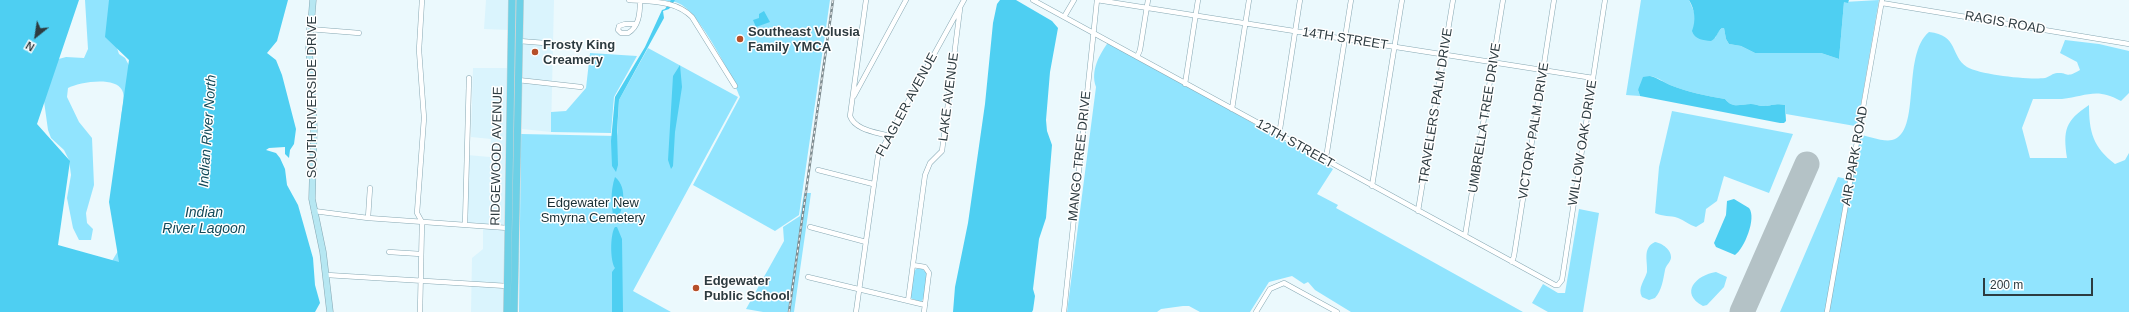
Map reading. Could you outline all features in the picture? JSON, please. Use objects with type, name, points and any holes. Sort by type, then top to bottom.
[{"type":"main road","name":"RIDGEWOOD AVENUE","points":[[506,312],[512,0]]},
{"type":"main road","name":"RIDGEWOOD AVENUE","points":[[514,312],[520,0]]},
{"type":"main road","points":[[511,37],[514,46],[514,74],[518,80]]},
{"type":"main road","points":[[510,83],[514,91],[514,123],[517,130]]},
{"type":"main road","points":[[509,170],[512,177],[512,217],[516,222]]},
{"type":"main road","points":[[508,230],[512,236],[511,273],[515,278]]},
{"type":"street","name":"SOUTH RIVERSIDE DRIVE","points":[[313,0],[309,29],[314,128],[312,179],[314,212],[327,274],[330,312]]},
{"type":"street","points":[[420,312],[422,222],[417,213],[424,118],[419,50],[422,0]]},
{"type":"street","points":[[629,0],[671,3],[681,7],[692,17],[735,86]]},
{"type":"street","points":[[866,0],[850,116],[855,124],[889,136]]},
{"type":"street","points":[[852,99],[906,0]]},
{"type":"street","name":"FLAGLER AVENUE","points":[[856,312],[878,156],[964,0]]},
{"type":"street","name":"12TH STREET","points":[[1033,0],[1551,284],[1558,285]]},
{"type":"street","points":[[1064,17],[1074,0]]},
{"type":"street","name":"14TH STREET","points":[[1097,0],[1593,78]]},
{"type":"street","name":"MANGO TREE DRIVE","points":[[1064,312],[1092,33],[1097,0]]},
{"type":"street","points":[[1137,57],[1148,0]]},
{"type":"street","points":[[1185,84],[1198,0]]},
{"type":"street","points":[[1232,109],[1249,0]]},
{"type":"street","points":[[1278,134],[1300,0]]},
{"type":"street","points":[[1324,160],[1328,152],[1351,0]]},
{"type":"street","points":[[1372,186],[1402,0]]},
{"type":"street","name":"TRAVELERS PALM DRIVE","points":[[1418,211],[1452,0]]},
{"type":"street","name":"UMBRELLA TREE DRIVE","points":[[1465,236],[1503,0]]},
{"type":"street","name":"VICTORY PALM DRIVE","points":[[1512,262],[1554,0]]},
{"type":"street","name":"WILLOW OAK DRIVE","points":[[1558,285],[1562,280],[1605,0]]},
{"type":"street","points":[[636,24],[640,12],[640,1]]},
{"type":"street","name":"RAGIS ROAD","points":[[1882,1],[2129,44]]},
{"type":"street","name":"AIR PARK ROAD","points":[[1827,312],[1882,1]]},
{"type":"street","name":"LAKE AVENUE","points":[[908,301],[925,175],[930,163],[942,151],[961,5]]},
{"type":"street","points":[[309,29],[359,33]]},
{"type":"street","points":[[519,41],[570,45]]},
{"type":"street","points":[[465,226],[469,78]]},
{"type":"street","points":[[518,80],[580,87]]},
{"type":"street","points":[[818,170],[873,184]]},
{"type":"street","points":[[368,218],[370,188]]},
{"type":"street","points":[[314,212],[508,230]]},
{"type":"street","points":[[810,227],[866,242]]},
{"type":"street","points":[[389,252],[421,254]]},
{"type":"street","points":[[913,265],[928,269],[924,312]]},
{"type":"street","points":[[327,274],[421,282],[507,286]]},
{"type":"street","points":[[808,277],[925,305]]},
{"type":"street","points":[[1256,312],[1270,289],[1284,283],[1337,312]]},
{"type":"shaded area","points":[[486,0],[510,0],[509,30],[484,29]]},
{"type":"shaded area","points":[[522,0],[554,0],[551,132],[522,129]]},
{"type":"shaded area","points":[[473,68],[509,68],[505,312],[471,312],[472,258],[483,249],[483,229],[466,227],[467,155],[490,157],[491,139],[471,137]]},
{"type":"green space","points":[[85,0],[120,0],[114,39],[119,54],[125,58],[132,71],[138,274],[112,261],[118,251],[120,136],[123,100],[122,90],[112,83],[105,82],[88,82],[68,88],[67,97],[79,122],[92,138],[94,185],[86,213],[87,223],[93,229],[91,240],[79,240],[73,228],[67,198],[71,175],[69,160],[64,150],[51,138],[48,130],[43,94],[55,60],[66,57],[84,58],[88,49]]},
{"type":"green space","points":[[662,0],[830,0],[799,215],[775,231],[693,185],[740,97],[723,61],[697,20],[680,4]]},
{"type":"green space","points":[[1641,0],[1689,0],[1695,14],[1695,23],[1715,38],[1718,32],[1724,28],[1726,39],[1729,44],[1741,46],[1755,53],[1821,53],[1839,59],[1844,2],[1879,0],[1858,121],[1855,126],[1786,114],[1785,105],[1782,104],[1763,106],[1751,104],[1734,105],[1725,99],[1684,90],[1670,85],[1656,77],[1650,76],[1638,90],[1640,96],[1626,95]]},
{"type":"green space","points":[[1929,32],[1939,34],[1950,41],[1958,57],[1967,67],[1994,75],[2017,78],[2045,78],[2056,73],[2069,75],[2080,70],[2077,62],[2060,53],[2065,40],[2099,44],[2129,51],[2129,93],[2121,101],[2105,94],[2098,93],[2062,99],[2033,99],[2022,128],[2030,158],[2067,158],[2065,140],[2070,121],[2089,105],[2091,131],[2097,145],[2102,151],[2115,164],[2125,160],[2129,153],[2129,312],[1780,312],[1838,177],[1851,180],[1858,134],[1880,140],[1892,140],[1901,134],[1910,109],[1916,58],[1921,43]]},
{"type":"green space","points":[[1109,41],[1333,169],[1317,194],[1338,205],[1336,208],[1523,312],[1351,312],[1315,290],[1308,282],[1304,284],[1292,276],[1269,282],[1250,312],[1200,312],[1189,306],[1183,306],[1161,309],[1157,312],[1067,312],[1096,87],[1094,74],[1099,57]]},
{"type":"green space","name":"Edgewater New Smyrna Cemetery","points":[[648,48],[738,97],[633,291],[671,312],[519,312],[521,134],[617,136],[619,100]]},
{"type":"green space","points":[[590,53],[637,56],[614,97],[611,133],[551,132],[551,112],[566,111],[586,88]]},
{"type":"green space","points":[[1672,111],[1793,134],[1769,193],[1724,176],[1717,201],[1706,209],[1704,222],[1696,227],[1678,218],[1655,213],[1659,167]]},
{"type":"green space","points":[[804,193],[811,193],[794,312],[763,312],[746,309],[784,241],[783,227],[800,216]]},
{"type":"green space","points":[[1579,209],[1599,213],[1583,312],[1548,312],[1532,303],[1543,284],[1558,293],[1565,293]]},
{"type":"green space","points":[[1655,242],[1666,247],[1670,252],[1671,258],[1666,268],[1659,292],[1655,298],[1649,300],[1642,297],[1640,290],[1647,272],[1647,251],[1648,248]]},
{"type":"green space","points":[[921,268],[927,273],[925,296],[921,302],[910,298],[914,271]]},
{"type":"green space","points":[[1716,272],[1727,277],[1724,287],[1707,305],[1703,306],[1692,296],[1691,290],[1693,285],[1702,277]]},
{"type":"water","name":"Indian River Lagoon","points":[[0,0],[79,0],[37,124],[70,161],[58,245],[119,262],[109,202],[129,60],[105,37],[109,0],[288,0],[277,41],[267,53],[276,60],[282,75],[296,129],[294,144],[290,150],[289,158],[285,154],[285,147],[269,148],[266,150],[276,153],[280,158],[285,169],[287,185],[298,205],[313,258],[315,285],[320,303],[315,312],[0,312]]},
{"type":"water","points":[[671,0],[675,0],[669,9],[663,11],[664,18],[619,100],[617,132],[618,165],[616,172],[612,166],[611,141],[615,97],[645,47],[662,10],[665,9]]},
{"type":"water","points":[[1000,0],[1016,0],[1052,21],[1058,28],[1050,72],[1046,120],[1047,131],[1052,145],[1046,218],[1039,239],[1033,289],[1035,296],[1033,310],[1032,312],[953,312],[955,287],[968,223],[985,104],[993,23],[997,4]]},
{"type":"water","points":[[1689,0],[1849,0],[1848,3],[1844,2],[1839,59],[1821,53],[1755,53],[1741,46],[1729,44],[1726,39],[1724,28],[1720,30],[1711,41],[1700,39],[1693,34],[1692,31],[1694,15],[1693,8]]},
{"type":"water","points":[[764,11],[770,22],[756,27],[753,20],[759,18],[759,14]]},
{"type":"water","points":[[680,65],[682,87],[675,132],[673,166],[671,169],[668,160],[673,76]]},
{"type":"water","points":[[1650,76],[1684,90],[1725,99],[1734,105],[1785,105],[1786,121],[1784,123],[1780,123],[1640,96],[1638,90],[1643,77]]},
{"type":"water","points":[[615,177],[622,187],[623,199],[619,217],[617,223],[615,224],[612,188]]},
{"type":"water","points":[[1734,199],[1749,208],[1751,213],[1748,233],[1742,247],[1735,255],[1716,247],[1714,243],[1726,215],[1727,201]]},
{"type":"water","points":[[615,227],[617,227],[622,239],[623,312],[612,312],[612,272],[615,268],[612,260],[611,248],[612,235]]},
{"type":"runway","points":[[1742,312],[1807,164]]},
{"type":"railway","points":[[789,312],[833,0]]},
{"type":"place","name":"Southeast Volusia Family YMCA","points":[[740,39]]},
{"type":"place","name":"Frosty King Creamery","points":[[535,52]]},
{"type":"place","name":"Edgewater Public School","points":[[696,288]]},
{"type":"water label","name":"Indian River North","points":[[208,131]]}]
